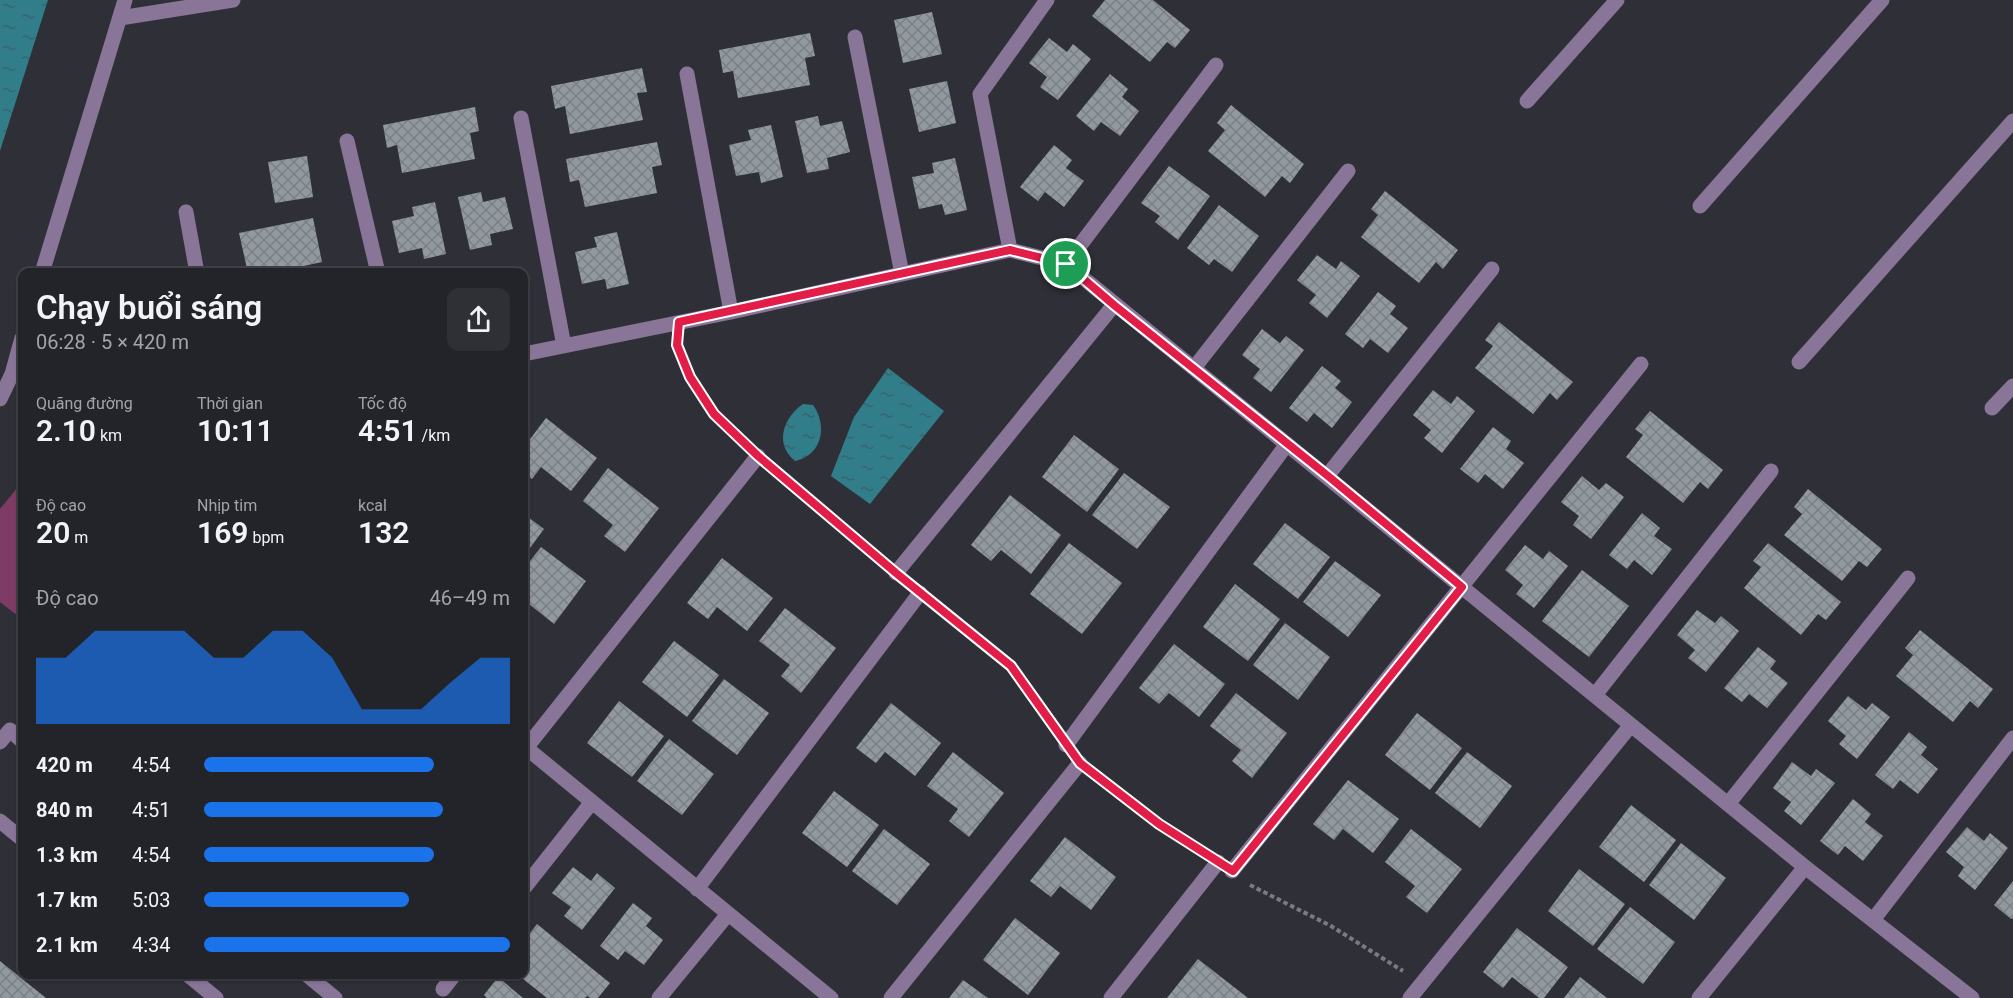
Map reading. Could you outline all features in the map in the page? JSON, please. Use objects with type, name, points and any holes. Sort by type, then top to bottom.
[{"type":"street","points":[[44,268],[124,0]]},
{"type":"street","points":[[120,18],[233,0]]},
{"type":"street","points":[[1010,250],[980,94],[1047,0]]},
{"type":"street","points":[[1527,101],[1617,0]]},
{"type":"street","points":[[1700,206],[1882,0]]},
{"type":"street","points":[[855,37],[902,274]]},
{"type":"street","points":[[1066,264],[1216,65]]},
{"type":"street","points":[[687,74],[731,312]]},
{"type":"street","points":[[521,118],[564,346]]},
{"type":"street","points":[[1799,362],[2013,120]]},
{"type":"street","points":[[346,141],[377,268]]},
{"type":"street","points":[[1194,368],[1348,171]]},
{"type":"street","points":[[186,212],[196,268]]},
{"type":"street","points":[[528,353],[731,312],[1010,250],[1066,264],[1805,867],[1972,998]]},
{"type":"street","points":[[1328,476],[1492,269]]},
{"type":"street","points":[[896,573],[1114,305]]},
{"type":"street","points":[[0,399],[12,374],[18,352]]},
{"type":"street","points":[[1233,871],[1641,364]]},
{"type":"street","points":[[1992,408],[2013,386]]},
{"type":"street","points":[[1066,745],[1287,444]]},
{"type":"street","points":[[528,743],[758,456]]},
{"type":"street","points":[[1595,695],[1771,471]]},
{"type":"street","points":[[1728,804],[1908,578]]},
{"type":"street","points":[[697,889],[920,593]]},
{"type":"street","points":[[1410,998],[1631,725]]},
{"type":"street","points":[[0,742],[10,730],[18,737]]},
{"type":"street","points":[[1873,920],[2013,738]]},
{"type":"street","points":[[528,749],[831,998]]},
{"type":"street","points":[[891,998],[1080,763]]},
{"type":"street","points":[[528,883],[592,801]]},
{"type":"street","points":[[0,821],[18,836]]},
{"type":"street","points":[[1111,998],[1218,862]]},
{"type":"street","points":[[1699,998],[1805,867]]},
{"type":"street","points":[[659,998],[728,914]]},
{"type":"street","points":[[193,979],[216,998]]},
{"type":"street","points":[[312,979],[335,998]]},
{"type":"street","points":[[443,989],[451,979]]},
{"type":"path","points":[[679,322],[677,345],[690,377],[714,414],[758,456],[896,573]]},
{"type":"path","points":[[920,593],[1011,666],[1066,745]]},
{"type":"path","points":[[1080,763],[1159,824],[1218,862]]},
{"type":"path","points":[[1233,871],[1246,883],[1331,926],[1422,983]]},
{"type":"shaded area","points":[[18,487],[18,616],[0,602],[0,509]]},
{"type":"water","points":[[0,0],[48,0],[0,151]]},
{"type":"water","points":[[888,368],[944,411],[870,504],[831,476],[854,417]]},
{"type":"water","points":[[803,404],[813,405],[818,413],[820,439],[811,453],[795,461],[785,447],[784,431],[790,416]]},
{"type":"building","points":[[1105,0],[1153,0],[1190,30],[1175,48],[1167,42],[1150,62],[1092,16]]},
{"type":"building","points":[[932,12],[942,54],[903,63],[894,20]]},
{"type":"building","points":[[810,33],[815,56],[805,58],[810,85],[738,98],[733,71],[723,73],[719,50]]},
{"type":"building","points":[[1049,38],[1067,52],[1073,44],[1091,59],[1058,100],[1040,87],[1047,77],[1029,63]]},
{"type":"building","points":[[642,68],[647,92],[637,93],[643,120],[570,134],[565,106],[555,109],[551,86]]},
{"type":"building","points":[[1110,74],[1128,89],[1122,97],[1139,111],[1120,136],[1101,122],[1094,131],[1076,116]]},
{"type":"building","points":[[947,81],[956,123],[919,132],[909,89]]},
{"type":"building","points":[[1231,105],[1304,164],[1290,183],[1282,176],[1265,197],[1208,151],[1225,130],[1217,123]]},
{"type":"building","points":[[475,107],[479,131],[470,133],[475,159],[402,173],[397,145],[387,148],[383,125]]},
{"type":"building","points":[[818,116],[820,126],[842,121],[850,152],[827,158],[829,169],[807,173],[795,121]]},
{"type":"building","points":[[771,125],[783,177],[761,183],[759,172],[736,176],[729,145],[751,140],[748,130]]},
{"type":"building","points":[[657,142],[662,165],[652,167],[657,193],[585,207],[579,180],[570,182],[566,159]]},
{"type":"building","points":[[1054,145],[1072,160],[1066,168],[1084,181],[1064,207],[1045,192],[1038,201],[1020,187]]},
{"type":"building","points":[[307,156],[313,197],[275,203],[268,162]]},
{"type":"building","points":[[955,158],[967,210],[945,215],[942,204],[919,209],[912,177],[934,173],[932,163]]},
{"type":"building","points":[[1169,166],[1210,196],[1178,240],[1155,222],[1160,216],[1141,203]]},
{"type":"building","points":[[1385,191],[1458,250],[1443,269],[1436,262],[1419,283],[1361,237],[1378,215],[1371,209]]},
{"type":"building","points":[[481,192],[483,202],[505,197],[513,229],[490,234],[492,245],[470,250],[458,197]]},
{"type":"building","points":[[435,202],[446,254],[424,259],[422,248],[399,253],[392,221],[414,216],[412,207]]},
{"type":"building","points":[[1219,205],[1259,236],[1232,272],[1214,259],[1209,265],[1187,248]]},
{"type":"building","points":[[313,218],[322,262],[295,268],[247,268],[239,233]]},
{"type":"building","points":[[617,232],[629,284],[607,289],[605,279],[582,284],[575,252],[597,247],[594,237]]},
{"type":"building","points":[[1317,255],[1336,269],[1341,261],[1360,276],[1327,318],[1309,303],[1316,295],[1297,280]]},
{"type":"building","points":[[1378,292],[1396,306],[1390,314],[1408,328],[1388,353],[1370,339],[1363,348],[1345,334]]},
{"type":"building","points":[[1499,322],[1573,382],[1557,400],[1550,393],[1533,414],[1475,368],[1493,346],[1485,340]]},
{"type":"building","points":[[1262,329],[1280,343],[1286,336],[1304,350],[1271,392],[1253,378],[1260,369],[1242,355]]},
{"type":"building","points":[[1322,366],[1341,381],[1335,388],[1352,402],[1332,428],[1314,413],[1307,422],[1289,408]]},
{"type":"building","points":[[1433,390],[1451,404],[1457,396],[1475,411],[1442,453],[1424,438],[1431,430],[1413,415]]},
{"type":"building","points":[[1650,411],[1723,470],[1708,489],[1700,482],[1683,503],[1626,457],[1643,435],[1635,429]]},
{"type":"building","points":[[546,418],[597,458],[571,491],[541,467],[532,479],[528,476],[528,442]]},
{"type":"building","points":[[1493,427],[1511,441],[1506,449],[1524,463],[1503,489],[1485,474],[1478,483],[1460,469]]},
{"type":"building","points":[[1074,435],[1119,469],[1087,512],[1042,477]]},
{"type":"building","points":[[608,468],[659,508],[625,552],[604,536],[613,525],[583,501]]},
{"type":"building","points":[[1124,473],[1170,507],[1137,549],[1092,515]]},
{"type":"building","points":[[1582,476],[1599,490],[1606,483],[1624,497],[1591,539],[1573,525],[1579,516],[1561,502]]},
{"type":"building","points":[[1808,489],[1882,549],[1867,567],[1859,561],[1842,581],[1784,535],[1802,514],[1794,507]]},
{"type":"building","points":[[1010,495],[1061,535],[1031,574],[1001,550],[991,561],[971,545]]},
{"type":"building","points":[[1642,513],[1660,528],[1654,536],[1672,549],[1652,575],[1634,560],[1627,569],[1609,555]]},
{"type":"building","points":[[528,517],[544,529],[528,551]]},
{"type":"building","points":[[1285,523],[1330,557],[1298,599],[1253,564]]},
{"type":"building","points":[[1069,543],[1122,583],[1082,634],[1030,594]]},
{"type":"building","points":[[1768,543],[1841,602],[1826,620],[1818,614],[1801,635],[1744,588],[1761,567],[1753,561]]},
{"type":"building","points":[[1525,545],[1543,559],[1549,551],[1568,566],[1534,608],[1516,594],[1523,585],[1505,570]]},
{"type":"building","points":[[541,547],[586,581],[554,624],[528,603],[528,564]]},
{"type":"building","points":[[722,558],[773,598],[747,631],[717,607],[708,619],[687,603]]},
{"type":"building","points":[[1335,561],[1381,595],[1348,637],[1303,602]]},
{"type":"building","points":[[1582,570],[1629,606],[1589,657],[1542,621]]},
{"type":"building","points":[[1235,584],[1280,619],[1248,661],[1203,627]]},
{"type":"building","points":[[785,608],[836,648],[801,693],[781,676],[790,665],[759,641]]},
{"type":"building","points":[[1697,610],[1715,623],[1721,616],[1739,631],[1706,672],[1688,658],[1695,650],[1677,635]]},
{"type":"building","points":[[1285,623],[1330,657],[1298,700],[1253,665]]},
{"type":"building","points":[[1920,630],[1993,689],[1978,708],[1970,701],[1953,722],[1896,676],[1913,655],[1905,648]]},
{"type":"building","points":[[674,641],[719,675],[687,717],[642,682]]},
{"type":"building","points":[[1174,644],[1225,684],[1199,717],[1169,693],[1159,704],[1139,688]]},
{"type":"building","points":[[1758,647],[1776,661],[1770,669],[1788,683],[1767,708],[1749,694],[1742,702],[1724,688]]},
{"type":"building","points":[[724,679],[769,713],[737,755],[692,721]]},
{"type":"building","points":[[1236,693],[1287,733],[1252,778],[1232,761],[1241,750],[1210,726]]},
{"type":"building","points":[[1848,696],[1866,710],[1872,703],[1890,717],[1857,759],[1839,744],[1846,736],[1828,721]]},
{"type":"building","points":[[619,701],[664,736],[632,777],[587,743]]},
{"type":"building","points":[[891,703],[941,743],[915,776],[885,752],[876,763],[856,748]]},
{"type":"building","points":[[1417,713],[1462,748],[1430,790],[1385,755]]},
{"type":"building","points":[[1909,732],[1927,747],[1921,755],[1938,769],[1918,794],[1900,780],[1893,789],[1875,775]]},
{"type":"building","points":[[669,739],[714,774],[682,815],[637,781]]},
{"type":"building","points":[[953,752],[1004,793],[969,837],[949,821],[958,809],[927,786]]},
{"type":"building","points":[[1467,752],[1512,786],[1480,828],[1435,793]]},
{"type":"building","points":[[1792,762],[1811,776],[1816,769],[1835,783],[1801,825],[1784,811],[1791,802],[1773,788]]},
{"type":"building","points":[[1348,780],[1399,819],[1373,853],[1343,829],[1334,840],[1313,824]]},
{"type":"building","points":[[834,791],[879,825],[847,867],[802,833]]},
{"type":"building","points":[[1853,799],[1871,814],[1865,822],[1883,836],[1863,861],[1845,846],[1838,855],[1820,841]]},
{"type":"building","points":[[1631,805],[1676,840],[1644,882],[1599,847]]},
{"type":"building","points":[[1967,827],[1984,841],[1990,833],[2008,848],[1975,890],[1958,876],[1964,867],[1946,852]]},
{"type":"building","points":[[884,829],[930,864],[897,905],[852,871]]},
{"type":"building","points":[[1411,829],[1462,869],[1427,913],[1406,897],[1415,886],[1385,862]]},
{"type":"building","points":[[1065,837],[1116,877],[1091,910],[1060,886],[1051,897],[1030,881]]},
{"type":"building","points":[[1681,843],[1726,878],[1694,920],[1649,885]]},
{"type":"building","points":[[573,867],[591,881],[597,873],[615,888],[582,930],[564,916],[571,907],[552,893]]},
{"type":"building","points":[[1579,869],[1625,904],[1593,946],[1548,911]]},
{"type":"building","points":[[2013,881],[2013,918],[2011,919],[1994,905]]},
{"type":"building","points":[[633,903],[652,918],[646,926],[663,940],[644,965],[625,951],[618,960],[600,946]]},
{"type":"building","points":[[1630,907],[1675,942],[1643,984],[1597,949]]},
{"type":"building","points":[[1015,918],[1060,953],[1028,995],[983,960]]},
{"type":"building","points":[[537,924],[610,983],[598,998],[587,996],[585,998],[547,998],[523,979],[528,979],[528,952],[530,949],[528,936]]},
{"type":"building","points":[[1517,928],[1568,967],[1544,998],[1539,998],[1512,977],[1503,988],[1483,972]]},
{"type":"building","points":[[1198,959],[1248,998],[1167,998]]},
{"type":"building","points":[[0,961],[18,975],[18,979],[22,979],[46,998],[0,998]]},
{"type":"building","points":[[1580,977],[1607,998],[1564,998]]},
{"type":"building","points":[[496,979],[500,979],[523,998],[487,998],[484,995]]},
{"type":"building","points":[[963,980],[988,998],[949,998]]},
{"type":"route","points":[[1010,250],[1066,264],[1462,587],[1233,871],[1159,824],[1080,763],[1011,666],[896,573],[758,456],[714,414],[690,377],[677,345],[679,322],[1010,250]]}]
